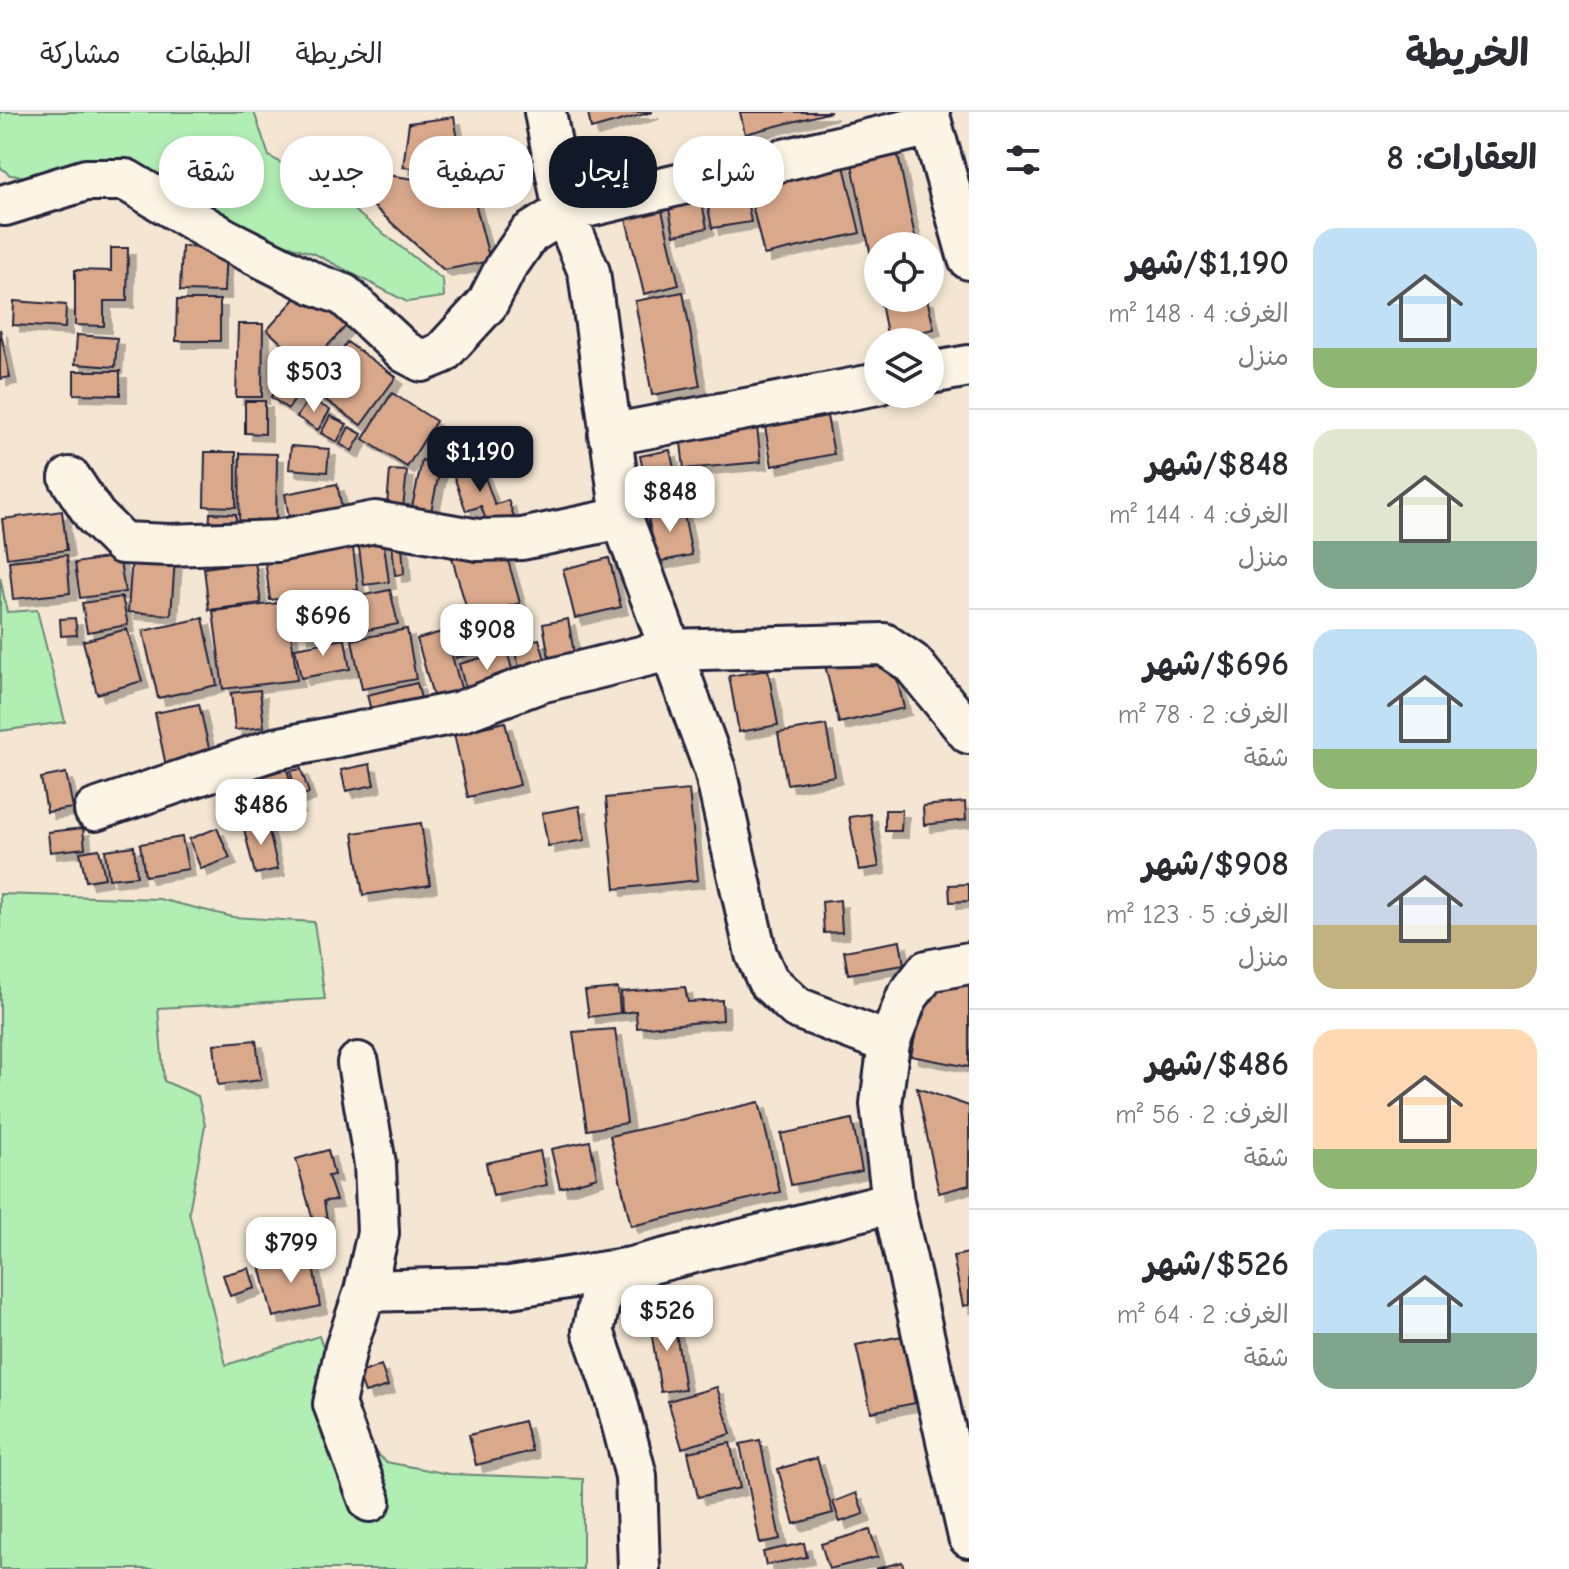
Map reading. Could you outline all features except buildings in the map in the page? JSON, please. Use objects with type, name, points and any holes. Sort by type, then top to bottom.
[{"type":"street","points":[[545,112],[564,212],[589,272],[622,518],[715,770],[756,954],[768,981],[797,1008],[889,1043]]},
{"type":"street","points":[[5,205],[86,180],[126,180],[225,239],[344,295],[405,352],[422,361],[442,353],[487,304],[506,267],[529,234],[564,212],[930,118],[969,259]]},
{"type":"street","points":[[944,370],[969,366]]},
{"type":"street","points":[[609,435],[864,387]]},
{"type":"street","points":[[70,478],[95,516],[122,543],[170,545],[277,541],[375,522],[478,540],[522,539],[622,518]]},
{"type":"street","points":[[95,810],[275,749],[460,712],[540,682],[669,650],[884,644],[912,663],[969,733]]},
{"type":"street","points":[[969,963],[927,971],[907,997],[889,1043],[881,1104],[893,1202],[969,1537]]},
{"type":"street","points":[[358,1063],[375,1164],[378,1233],[334,1404],[370,1501]]},
{"type":"street","points":[[365,1291],[510,1287],[631,1268],[893,1202]]},
{"type":"street","points":[[631,1268],[601,1294],[593,1331],[615,1395],[636,1476],[639,1569]]},
{"type":"green space","points":[[0,112],[254,112],[262,136],[159,136],[159,189],[133,171],[94,158],[38,178],[10,175],[0,167]]},
{"type":"green space","points":[[264,141],[269,156],[280,162],[280,208],[351,208],[443,280],[444,297],[407,302],[315,254],[202,218],[187,208],[264,208]]},
{"type":"green space","points":[[0,577],[7,612],[37,610],[65,722],[0,731]]},
{"type":"green space","points":[[0,894],[159,899],[233,917],[314,922],[325,999],[158,1008],[164,1081],[198,1096],[205,1125],[189,1212],[226,1365],[319,1336],[347,1414],[363,1441],[386,1462],[449,1474],[583,1479],[583,1569],[0,1569]]}]
